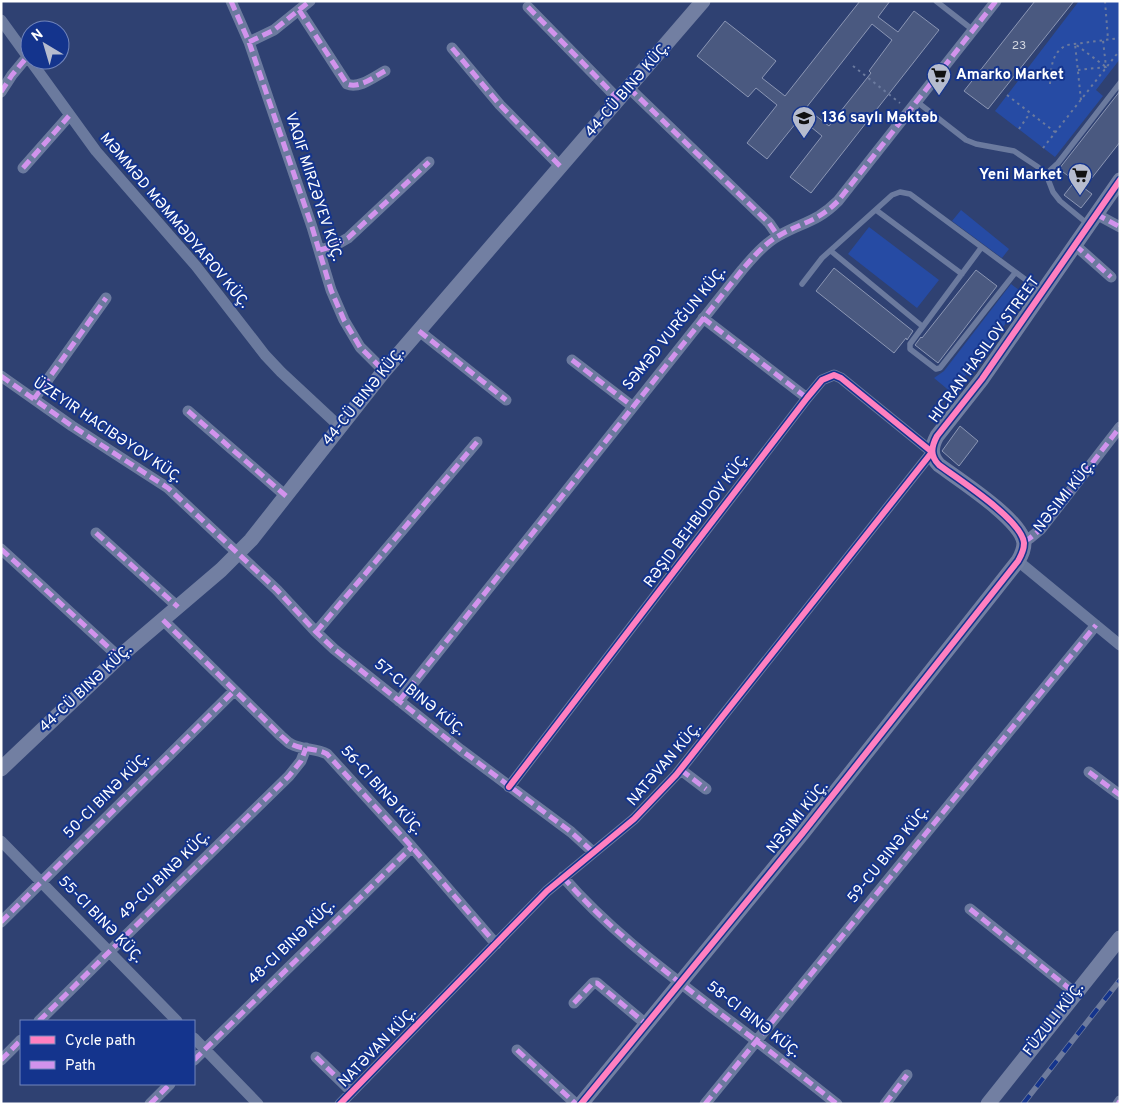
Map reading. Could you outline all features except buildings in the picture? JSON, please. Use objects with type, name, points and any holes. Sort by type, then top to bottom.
[{"type":"street","name":"VAQIF MIRZƏYEV KÜÇ.","points":[[231,1],[249,42],[320,250],[331,290],[344,320],[360,347],[384,371]]},
{"type":"street","points":[[249,42],[274,30],[310,1]]},
{"type":"street","name":"44-CÜ BINƏ KÜÇ.","points":[[1,769],[119,657],[238,554],[264,525],[384,371],[703,1]]},
{"type":"street","name":"SƏMƏD VURĞUN KÜÇ.","points":[[399,700],[742,270],[778,236],[817,219],[838,201],[996,1]]},
{"type":"street","points":[[528,7],[619,100]]},
{"type":"street","points":[[299,10],[347,84],[353,86],[360,84],[385,71]]},
{"type":"street","name":"MƏMMƏD MƏMMƏDYAROV KÜÇ.","points":[[1,20],[20,48]]},
{"type":"street","points":[[452,48],[500,106],[561,167]]},
{"type":"street","points":[[1,92],[20,66]]},
{"type":"street","name":"MƏMMƏD MƏMMƏDYAROV KÜÇ.","points":[[36,70],[109,168],[196,266],[268,359],[340,426]]},
{"type":"street","points":[[629,88],[769,223],[778,236]]},
{"type":"street","points":[[23,168],[69,116]]},
{"type":"street","points":[[320,250],[334,246],[348,238],[429,162]]},
{"type":"street","name":"HICRAN HASILOV STREET","points":[[932,452],[934,441],[982,380],[1120,180]]},
{"type":"street","points":[[1092,220],[1120,227]]},
{"type":"street","points":[[1075,244],[1110,277]]},
{"type":"street","points":[[34,399],[106,298]]},
{"type":"street","points":[[703,318],[807,398]]},
{"type":"street","points":[[420,330],[506,400]]},
{"type":"street","points":[[572,360],[632,406]]},
{"type":"street","name":"RƏŞID BEHBUDOV KÜÇ.","points":[[509,787],[822,380],[834,375],[842,378],[932,452]]},
{"type":"street","name":"57-CI BINƏ KÜÇ.","points":[[1,376],[168,488],[277,590],[334,649],[509,787],[570,832],[593,852]]},
{"type":"street","points":[[188,411],[286,496]]},
{"type":"street","name":"NƏSIMI KÜÇ.","points":[[581,1104],[802,834],[1018,561],[1022,554],[1024,542],[1041,529],[1120,427]]},
{"type":"street","points":[[316,632],[477,442]]},
{"type":"street","points":[[932,452],[933,458],[939,465],[1008,518],[1016,527],[1024,542]]},
{"type":"street","name":"NATƏVAN KÜÇ.","points":[[340,1104],[563,877],[634,819],[680,770],[932,452]]},
{"type":"street","points":[[96,533],[178,607]]},
{"type":"street","points":[[1,549],[119,657]]},
{"type":"street","points":[[1018,561],[1120,645]]},
{"type":"street","points":[[163,620],[281,736],[291,744],[320,750],[327,754],[496,944]]},
{"type":"street","name":"59-CU BINƏ KÜÇ.","points":[[705,1104],[1096,625]]},
{"type":"street","name":"50-CI BINƏ KÜÇ.","points":[[1,922],[234,691]]},
{"type":"street","name":"49-CU BINƏ KÜÇ.","points":[[41,1020],[290,776],[301,761],[306,748]]},
{"type":"street","points":[[680,770],[706,789]]},
{"type":"street","points":[[1089,772],[1120,795]]},
{"type":"street","name":"55-CI BINƏ KÜÇ.","points":[[1,842],[176,1020]]},
{"type":"street","name":"48-CI BINƏ KÜÇ.","points":[[195,1059],[412,848]]},
{"type":"street","name":"58-CI BINƏ KÜÇ.","points":[[563,877],[604,920],[680,983],[837,1104]]},
{"type":"street","points":[[970,909],[1075,993]]},
{"type":"street","name":"FÜZULI KÜÇ.","points":[[988,1104],[1120,938]]},
{"type":"street","points":[[574,1003],[593,983],[597,983],[646,1024]]},
{"type":"street","points":[[195,1039],[258,1104]]},
{"type":"street","points":[[1,1060],[20,1041]]},
{"type":"street","points":[[517,1050],[576,1104]]},
{"type":"street","points":[[316,1057],[352,1092]]},
{"type":"street","points":[[885,1104],[907,1075]]},
{"type":"street","points":[[150,1104],[169,1085]]},
{"type":"lane","points":[[936,1],[973,30]]},
{"type":"lane","points":[[1046,174],[1058,162],[1120,83]]},
{"type":"lane","points":[[913,106],[966,140],[976,144],[1014,151],[1046,174],[1053,192],[1060,201],[1092,220]]},
{"type":"lane","points":[[802,284],[822,258],[892,195],[900,192],[910,194],[1043,292]]},
{"type":"lane","points":[[876,210],[962,274]]},
{"type":"lane","points":[[981,248],[922,326],[910,344],[910,349],[936,368],[940,368],[1015,273]]},
{"type":"lane","points":[[831,251],[922,326]]},
{"type":"path","points":[[1105,1],[1108,39]]},
{"type":"path","points":[[1050,84],[1052,63],[1057,52],[1062,47],[1120,38]]},
{"type":"path","points":[[1103,40],[1106,68]]},
{"type":"path","points":[[1075,44],[1106,68]]},
{"type":"path","points":[[1075,44],[1081,100]]},
{"type":"path","points":[[1043,148],[1120,50]]},
{"type":"path","points":[[852,66],[913,106]]},
{"type":"path","points":[[1078,70],[1106,68]]},
{"type":"path","points":[[1007,95],[1055,132]]},
{"type":"path","points":[[1019,129],[1030,113]]},
{"type":"shaded area","points":[[1079,1],[1120,1],[1120,59],[1096,90],[1103,96],[1055,157],[995,111]]},
{"type":"shaded area","points":[[961,210],[1009,249],[1002,258],[952,221]]},
{"type":"shaded area","points":[[869,227],[939,280],[917,308],[848,254]]},
{"type":"shaded area","points":[[1011,284],[1027,296],[952,393],[934,378],[944,371]]},
{"type":"railway","points":[[1023,1104],[1120,980]]},
{"type":"marked path","points":[[231,1],[249,42],[312,227],[331,290],[344,320],[360,347],[384,371]]},
{"type":"marked path","points":[[249,42],[274,30],[310,1]]},
{"type":"marked path","points":[[399,701],[746,265],[769,242],[816,218],[838,201],[996,1]]},
{"type":"marked path","points":[[528,7],[619,100]]},
{"type":"marked path","points":[[299,10],[347,84],[361,84],[385,71]]},
{"type":"marked path","points":[[452,48],[500,105],[561,167]]},
{"type":"marked path","points":[[1,92],[20,65]]},
{"type":"marked path","points":[[629,88],[769,223],[778,236]]},
{"type":"marked path","points":[[23,168],[69,116]]},
{"type":"marked path","points":[[320,250],[334,246],[348,238],[429,162]]},
{"type":"marked path","points":[[1096,214],[1120,227]]},
{"type":"marked path","points":[[1075,245],[1111,277]]},
{"type":"marked path","points":[[34,399],[106,298]]},
{"type":"marked path","points":[[703,318],[807,398]]},
{"type":"marked path","points":[[419,331],[506,400]]},
{"type":"marked path","points":[[572,360],[632,406]]},
{"type":"marked path","points":[[1,376],[72,426],[168,488],[277,590],[334,649],[461,750],[571,832],[593,852]]},
{"type":"marked path","points":[[188,411],[286,496]]},
{"type":"marked path","points":[[1024,542],[1041,529],[1120,427]]},
{"type":"marked path","points":[[316,632],[477,442]]},
{"type":"marked path","points":[[96,533],[178,607]]},
{"type":"marked path","points":[[1,549],[119,657]]},
{"type":"marked path","points":[[163,620],[288,742],[295,746],[327,754],[412,847],[496,944]]},
{"type":"marked path","points":[[705,1104],[1096,625]]},
{"type":"marked path","points":[[1,922],[234,691]]},
{"type":"marked path","points":[[40,1020],[289,776],[301,761],[306,748]]},
{"type":"marked path","points":[[681,770],[706,789]]},
{"type":"marked path","points":[[1089,772],[1120,795]]},
{"type":"marked path","points":[[195,1059],[412,847]]},
{"type":"marked path","points":[[563,877],[599,915],[639,950],[837,1104]]},
{"type":"marked path","points":[[970,909],[1075,993]]},
{"type":"marked path","points":[[574,1003],[593,983],[597,983],[646,1024]]},
{"type":"marked path","points":[[1,1060],[20,1041]]},
{"type":"marked path","points":[[517,1050],[576,1104]]},
{"type":"marked path","points":[[316,1057],[352,1092]]},
{"type":"marked path","points":[[885,1104],[907,1075]]},
{"type":"marked path","points":[[150,1104],[169,1085]]},
{"type":"cycle path","points":[[581,1104],[802,834],[1018,561],[1024,543],[1021,534],[1013,523],[974,490],[939,465],[932,451],[937,436],[982,379],[1120,180]]},
{"type":"cycle path","points":[[340,1104],[547,891],[634,819],[676,775],[932,452],[841,378],[834,375],[822,380],[509,787]]},
{"type":"place","name":"Amarko Market","points":[[939,96]]},
{"type":"place","name":"136 saylı Məktəb","points":[[804,139]]},
{"type":"place","name":"Yeni Market","points":[[1080,196]]}]
